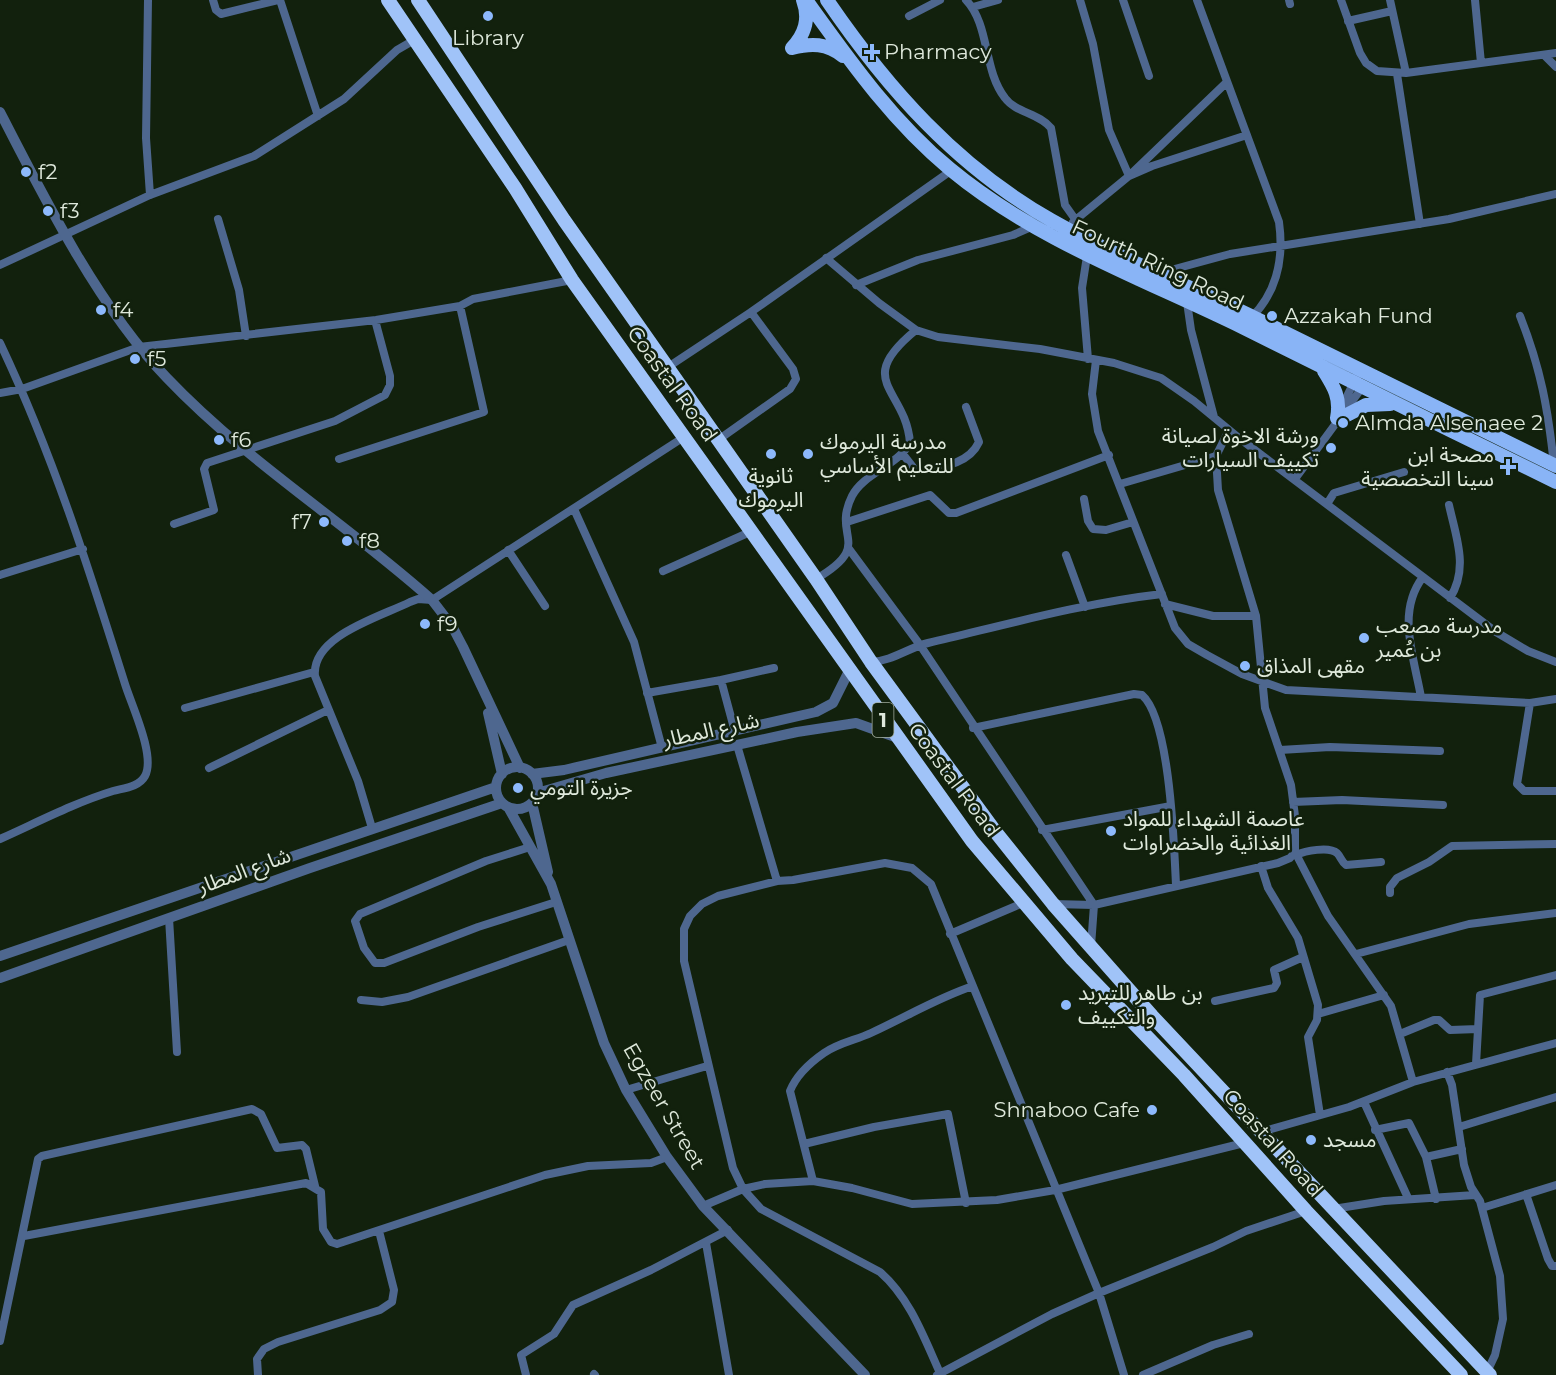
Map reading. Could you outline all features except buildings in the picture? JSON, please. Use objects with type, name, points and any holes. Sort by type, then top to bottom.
[{"type":"highway","name":"Coastal Road","points":[[388,0],[515,188],[572,280],[850,669],[894,737],[972,841],[1023,903],[1306,1211],[1461,1375]]},
{"type":"highway","name":"Coastal Road","points":[[418,0],[538,177],[564,220],[816,579],[871,662],[968,795],[1053,904],[1091,947],[1332,1209],[1488,1373]]},
{"type":"highway","points":[[515,188],[531,189],[538,177]]},
{"type":"highway","points":[[544,233],[549,219],[558,217],[564,220]]},
{"type":"main road","points":[[805,0],[806,26],[792,48],[814,44],[826,46],[850,61]]},
{"type":"main road","name":"Fourth Ring Road","points":[[805,0],[891,112],[952,171],[1031,226],[1556,482]]},
{"type":"main road","name":"Fourth Ring Road","points":[[827,0],[888,84],[946,144],[1013,196],[1071,224],[1157,274],[1252,317],[1555,465]]},
{"type":"main road","points":[[1323,369],[1336,390],[1339,402],[1336,421]]},
{"type":"main road","points":[[1336,421],[1366,405],[1392,404]]},
{"type":"street","points":[[148,0],[146,138],[150,195]]},
{"type":"street","points":[[213,0],[220,14],[279,0],[318,116]]},
{"type":"street","points":[[909,16],[940,0]]},
{"type":"street","points":[[966,0],[973,7],[1004,98],[1051,128],[1065,205],[1071,224],[1129,176],[1227,82]]},
{"type":"street","points":[[973,7],[998,0]]},
{"type":"street","points":[[1080,0],[1093,44],[1109,130],[1129,176]]},
{"type":"street","points":[[1123,0],[1149,76]]},
{"type":"street","points":[[1197,0],[1279,222],[1282,246],[1273,286],[1266,302],[1242,327]]},
{"type":"street","points":[[1341,0],[1366,63],[1377,71],[1402,74],[1556,53]]},
{"type":"street","points":[[1390,0],[1402,74],[1420,224]]},
{"type":"street","points":[[1475,0],[1481,63]]},
{"type":"street","points":[[1348,21],[1392,11]]},
{"type":"street","points":[[0,265],[150,195],[254,156],[344,99],[397,50],[416,39]]},
{"type":"street","points":[[1544,55],[1556,68]]},
{"type":"street","points":[[0,112],[100,292],[139,346],[193,404],[246,451],[432,600],[455,632],[520,768]]},
{"type":"street","points":[[1129,176],[1152,166],[1247,135]]},
{"type":"street","points":[[668,367],[751,312],[952,171]]},
{"type":"street","points":[[1157,274],[1230,254],[1420,224],[1492,210],[1556,194]]},
{"type":"street","points":[[218,219],[236,279],[246,336]]},
{"type":"street","points":[[856,285],[918,260],[1013,235],[1031,226]]},
{"type":"street","points":[[1087,255],[1082,288],[1092,359],[1094,415],[1133,522],[1179,637],[1242,674],[1286,690],[1530,703],[1556,699]]},
{"type":"street","points":[[826,258],[856,285],[916,330],[938,337],[1040,349],[1092,359],[1161,378],[1450,598],[1512,642],[1556,662]]},
{"type":"street","points":[[0,393],[22,389],[139,346],[375,320],[460,306],[473,299],[572,280]]},
{"type":"street","points":[[1187,302],[1214,417]]},
{"type":"street","points":[[339,459],[484,412],[460,306]]},
{"type":"street","points":[[718,440],[790,389],[796,379],[790,363],[751,312]]},
{"type":"street","points":[[1520,316],[1540,368],[1555,465]]},
{"type":"street","points":[[174,524],[214,510],[204,466],[335,421],[385,395],[390,385],[390,376],[375,320]]},
{"type":"street","points":[[916,330],[897,345],[886,363],[886,382],[910,435],[910,443],[903,453],[853,494],[848,507],[849,549],[920,645],[973,728],[1094,904],[1091,947]]},
{"type":"street","points":[[0,343],[42,436],[83,549],[142,733],[146,772],[141,780],[131,787],[72,805],[0,839]]},
{"type":"street","points":[[1295,479],[1336,421],[1364,372]]},
{"type":"street","points":[[903,453],[916,471],[962,460],[973,454],[979,442],[966,407]]},
{"type":"street","points":[[1229,430],[1216,456],[1218,490],[1256,616],[1265,708],[1287,768],[1293,802],[1296,853],[1328,915],[1391,1006],[1413,1082]]},
{"type":"street","points":[[372,828],[355,772],[314,672],[316,659],[332,640],[410,602],[418,599],[432,600],[684,437]]},
{"type":"street","points":[[847,522],[930,495],[949,513],[956,513],[1109,455]]},
{"type":"street","points":[[1120,484],[1216,456]]},
{"type":"street","points":[[1327,504],[1335,494],[1404,472]]},
{"type":"street","points":[[1084,499],[1088,521],[1093,529],[1106,530],[1133,522]]},
{"type":"street","points":[[1449,505],[1461,557],[1459,585],[1450,598]]},
{"type":"street","points":[[573,509],[634,642],[662,748]]},
{"type":"street","points":[[663,571],[750,532]]},
{"type":"street","points":[[0,575],[83,549]]},
{"type":"street","points":[[816,579],[838,566],[849,549]]},
{"type":"street","points":[[508,550],[544,606]]},
{"type":"street","points":[[1066,555],[1085,607]]},
{"type":"street","points":[[1421,697],[1407,617],[1412,590],[1423,577]]},
{"type":"street","points":[[871,662],[885,661],[920,645],[1122,598],[1162,594]]},
{"type":"street","points":[[1165,604],[1214,616],[1256,616]]},
{"type":"street","points":[[647,693],[774,668]]},
{"type":"street","name":"شارع المطار","points":[[532,774],[543,774],[816,712],[833,703],[850,669]]},
{"type":"street","points":[[185,708],[314,672]]},
{"type":"street","points":[[721,680],[735,732]]},
{"type":"street","points":[[973,728],[1134,694],[1142,695],[1154,711],[1171,806],[1176,885]]},
{"type":"street","points":[[484,696],[502,774]]},
{"type":"street","points":[[1530,703],[1517,784],[1524,791],[1556,791]]},
{"type":"street","points":[[209,768],[328,710]]},
{"type":"street","points":[[794,717],[797,732]]},
{"type":"street","name":"شارع المطار","points":[[534,798],[606,773],[797,732],[856,723],[894,737]]},
{"type":"street","points":[[737,745],[777,881]]},
{"type":"street","points":[[1280,750],[1330,747],[1440,751]]},
{"type":"street","points":[[534,798],[521,809],[505,805],[496,787],[502,774],[510,769],[520,768],[532,774],[537,783],[534,798],[551,884]]},
{"type":"street","name":"شارع المطار","points":[[0,956],[496,787]]},
{"type":"street","points":[[1293,802],[1342,800],[1443,805]]},
{"type":"street","name":"شارع المطار","points":[[0,978],[169,918],[505,805]]},
{"type":"street","name":"Egzeer Street","points":[[505,805],[551,884],[597,1023],[626,1090],[667,1157],[703,1206],[865,1375]]},
{"type":"street","points":[[1042,830],[1171,806]]},
{"type":"street","points":[[1390,892],[1390,887],[1397,878],[1420,867],[1452,846],[1556,844]]},
{"type":"street","points":[[530,847],[478,864],[356,917],[363,948],[375,963],[384,963],[478,927],[556,902]]},
{"type":"street","points":[[1053,904],[1094,904],[1261,866],[1285,860],[1296,853],[1309,851],[1336,852],[1346,865],[1381,862]]},
{"type":"street","points":[[1124,1375],[1099,1293],[980,1009],[974,986],[931,885],[912,868],[885,863],[777,881],[718,896],[702,904],[690,916],[684,929],[684,962],[733,1168],[743,1189],[761,1209],[880,1272],[889,1280],[911,1310],[939,1374],[1052,1314],[1099,1293],[1214,1247],[1246,1231],[1306,1211]]},
{"type":"street","points":[[1261,866],[1269,888],[1290,920],[1317,999],[1318,1014],[1308,1037],[1320,1115]]},
{"type":"street","points":[[950,934],[1023,903]]},
{"type":"street","points":[[1356,954],[1469,924],[1556,913]]},
{"type":"street","points":[[121,914],[128,933]]},
{"type":"street","points":[[169,918],[177,1052]]},
{"type":"street","points":[[361,1000],[382,1002],[408,997],[570,940]]},
{"type":"street","points":[[1215,1001],[1274,988],[1277,982],[1274,970],[1304,957]]},
{"type":"street","points":[[1476,1064],[1479,999],[1483,993],[1556,975]]},
{"type":"street","points":[[813,1181],[790,1091],[809,1065],[831,1048],[871,1033],[950,994],[974,986]]},
{"type":"street","points":[[1318,1014],[1384,995]]},
{"type":"street","points":[[1400,1034],[1434,1020],[1439,1020],[1450,1030],[1478,1029]]},
{"type":"street","points":[[1261,1132],[1364,1102],[1413,1082],[1556,1043]]},
{"type":"street","points":[[626,1090],[707,1066]]},
{"type":"street","points":[[1448,1072],[1464,1165],[1482,1208],[1500,1276],[1503,1301],[1500,1335],[1488,1373]]},
{"type":"street","points":[[1459,1127],[1556,1096]]},
{"type":"street","points":[[1364,1102],[1408,1198]]},
{"type":"street","points":[[0,1341],[24,1236],[38,1159],[42,1155],[252,1109],[261,1114],[277,1148],[302,1145],[306,1149],[315,1186],[323,1197],[323,1229],[331,1242],[337,1244],[545,1175],[588,1166],[651,1162],[667,1157]]},
{"type":"street","points":[[804,1144],[874,1127],[948,1114],[966,1203]]},
{"type":"street","points":[[1375,1130],[1409,1123],[1426,1157],[1436,1199]]},
{"type":"street","points":[[703,1206],[743,1189],[765,1184],[813,1181],[852,1188],[912,1204],[966,1203],[1055,1190],[1244,1143]]},
{"type":"street","points":[[1426,1157],[1462,1149]]},
{"type":"street","points":[[24,1236],[300,1183],[315,1186]]},
{"type":"street","points":[[1482,1208],[1556,1185]]},
{"type":"street","points":[[1526,1194],[1548,1259],[1552,1266],[1556,1266]]},
{"type":"street","points":[[1332,1209],[1408,1198],[1436,1199],[1475,1195]]},
{"type":"street","points":[[526,1375],[521,1355],[554,1334],[573,1305],[706,1243],[728,1230]]},
{"type":"street","points":[[258,1375],[257,1359],[264,1349],[278,1342],[380,1310],[392,1302],[394,1290],[379,1231]]},
{"type":"street","points":[[706,1243],[729,1375]]},
{"type":"street","points":[[1143,1375],[1213,1345],[1249,1334]]},
{"type":"place","name":"Library","points":[[488,16]]},
{"type":"place","name":"Pharmacy","points":[[872,52]]},
{"type":"place","name":"f2","points":[[26,172]]},
{"type":"place","name":"f3","points":[[48,211]]},
{"type":"place","name":"f4","points":[[101,310]]},
{"type":"place","name":"Azzakah Fund","points":[[1272,316]]},
{"type":"place","name":"f5","points":[[135,359]]},
{"type":"place","name":"Almda Alsenaee 2","points":[[1343,423]]},
{"type":"place","name":"f6","points":[[219,440]]},
{"type":"place","name":"ورشة الاخوة لصيانة تكييف السيارات","points":[[1331,448]]},
{"type":"place","name":"ثانوية اليرموك","points":[[771,454]]},
{"type":"place","name":"مدرسة اليرموك للتعليم الأساسي","points":[[808,454]]},
{"type":"place","name":"مصحة ابن سينا التخصصية","points":[[1508,467]]},
{"type":"place","name":"f7","points":[[324,522]]},
{"type":"place","name":"f8","points":[[347,541]]},
{"type":"place","name":"f9","points":[[425,624]]},
{"type":"place","name":"مدرسة مصعب بن عُمير","points":[[1364,638]]},
{"type":"place","name":"مقهى المذاق","points":[[1245,666]]},
{"type":"place","name":"جزيرة التومي","points":[[518,788]]},
{"type":"place","name":"عاصمة الشهداء للمواد الغذائية والخضراوات","points":[[1111,831]]},
{"type":"place","name":"بن طاهر للتبريد والتكييف","points":[[1066,1005]]},
{"type":"place","name":"Shnaboo Cafe","points":[[1152,1110]]},
{"type":"place","name":"مسجد","points":[[1311,1140]]}]
